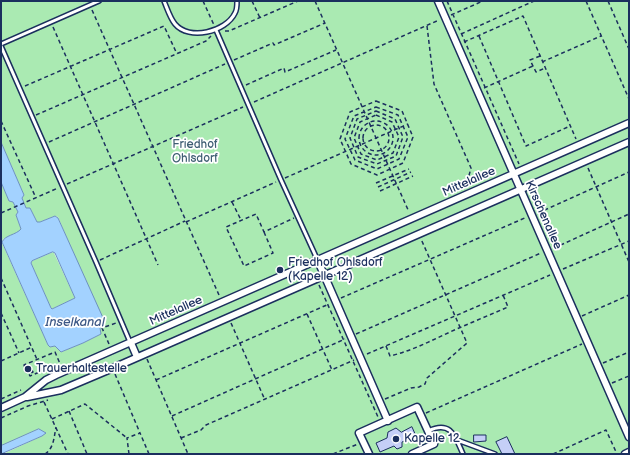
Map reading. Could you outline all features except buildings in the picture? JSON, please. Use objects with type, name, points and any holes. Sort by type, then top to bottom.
[{"type":"street","name":"Kirschenallee","points":[[438,1],[629,437]]},
{"type":"street","name":"Mittelallee","points":[[25,397],[46,380],[56,375],[629,123]]},
{"type":"street","name":"Mittelallee","points":[[1,408],[25,397],[60,390],[113,368],[629,142]]},
{"type":"street","points":[[318,261],[388,421]]},
{"type":"street","points":[[131,343],[137,357]]},
{"type":"street","points":[[369,454],[359,433],[417,407],[434,444],[412,454]]},
{"type":"street","points":[[625,454],[629,453]]},
{"type":"lane","points":[[99,1],[1,45],[131,343]]},
{"type":"lane","points":[[164,1],[174,24],[181,29],[204,33],[216,30],[226,23],[236,13],[237,1]]},
{"type":"lane","points":[[216,30],[318,261]]},
{"type":"lane","points":[[428,431],[435,428],[446,428],[451,430],[463,454]]},
{"type":"lane","points":[[458,442],[460,441],[495,454]]},
{"type":"path","points":[[203,1],[216,30]]},
{"type":"path","points":[[252,1],[260,18]]},
{"type":"path","points":[[216,30],[229,31],[298,1]]},
{"type":"path","points":[[315,1],[412,219]]},
{"type":"path","points":[[447,1],[522,170]]},
{"type":"path","points":[[1,213],[483,1]]},
{"type":"path","points":[[453,37],[534,1]]},
{"type":"path","points":[[586,1],[629,99]]},
{"type":"path","points":[[608,1],[629,49]]},
{"type":"path","points":[[90,5],[222,303]]},
{"type":"path","points":[[457,45],[523,16],[578,145]]},
{"type":"path","points":[[51,22],[158,265]]},
{"type":"path","points":[[44,144],[273,43],[274,45],[325,22]]},
{"type":"path","points":[[19,88],[164,26],[177,54]]},
{"type":"path","points":[[427,26],[434,84],[472,168],[466,188],[469,194]]},
{"type":"path","points":[[32,117],[206,41],[216,30]]},
{"type":"path","points":[[478,36],[526,146],[570,126]]},
{"type":"path","points":[[542,62],[601,36]]},
{"type":"path","points":[[241,87],[284,68],[286,72],[337,50]]},
{"type":"path","points":[[540,56],[530,60],[536,72],[545,68]]},
{"type":"path","points":[[477,91],[533,66]]},
{"type":"path","points":[[376,101],[402,111],[413,137],[403,163],[377,174],[351,164],[340,139],[350,112],[363,107],[376,101]]},
{"type":"path","points":[[376,107],[398,115],[408,137],[399,159],[377,169],[355,160],[345,139],[354,116],[365,112],[376,107]]},
{"type":"path","points":[[376,111],[395,118],[403,137],[396,156],[377,164],[358,157],[350,138],[357,120],[366,115],[376,111]]},
{"type":"path","points":[[376,116],[392,122],[395,129],[399,137],[393,153],[377,160],[361,154],[354,138],[360,122],[376,116]]},
{"type":"path","points":[[376,120],[389,125],[394,137],[389,150],[377,156],[364,151],[358,138],[363,125],[370,123],[376,120]]},
{"type":"path","points":[[1,121],[36,198]]},
{"type":"path","points":[[376,124],[386,128],[390,137],[386,147],[377,151],[367,148],[363,138],[367,128],[371,126],[376,124]]},
{"type":"path","points":[[96,262],[408,124]]},
{"type":"path","points":[[585,161],[629,262]]},
{"type":"path","points":[[376,183],[410,168]]},
{"type":"path","points":[[378,187],[411,172]]},
{"type":"path","points":[[156,380],[629,172]]},
{"type":"path","points":[[380,191],[413,176]]},
{"type":"path","points":[[232,202],[241,220]]},
{"type":"path","points":[[256,214],[264,232],[273,253],[244,266],[226,227],[256,214]]},
{"type":"path","points":[[172,416],[445,294],[629,214]]},
{"type":"path","points":[[264,232],[298,217]]},
{"type":"path","points":[[379,402],[411,388],[419,387],[425,384],[427,378],[467,343],[418,234]]},
{"type":"path","points":[[181,438],[201,430],[206,425],[353,360],[629,241]]},
{"type":"path","points":[[1,278],[44,374]]},
{"type":"path","points":[[317,279],[381,424]]},
{"type":"path","points":[[386,346],[390,356],[404,353],[426,344],[508,307],[503,295]]},
{"type":"path","points":[[577,318],[629,296]]},
{"type":"path","points":[[1,313],[19,353]]},
{"type":"path","points":[[307,314],[332,370]]},
{"type":"path","points":[[228,318],[265,400]]},
{"type":"path","points":[[109,344],[102,328],[121,320]]},
{"type":"path","points":[[421,415],[587,341]]},
{"type":"path","points":[[1,361],[32,347]]},
{"type":"path","points":[[27,373],[24,365],[55,352],[61,366]]},
{"type":"path","points":[[598,366],[629,352]]},
{"type":"path","points":[[145,354],[188,454]]},
{"type":"path","points":[[26,369],[30,368],[33,372],[29,374],[30,376],[42,371]]},
{"type":"path","points":[[113,368],[149,454]]},
{"type":"path","points":[[607,386],[629,376]]},
{"type":"path","points":[[1,399],[25,389]]},
{"type":"path","points":[[1,418],[28,406],[50,400]]},
{"type":"path","points":[[44,401],[68,454]]},
{"type":"path","points":[[52,419],[85,404],[127,438],[129,454]]},
{"type":"path","points":[[69,411],[87,454]]},
{"type":"path","points":[[45,454],[53,443],[56,427]]},
{"type":"path","points":[[553,454],[606,430],[617,454]]},
{"type":"path","points":[[127,438],[140,433]]},
{"type":"path","points":[[333,454],[363,442]]},
{"type":"green space","name":"Friedhof Ohlsdorf","points":[[1,1],[629,1],[629,454],[3,454],[42,436],[39,429],[1,446],[1,182],[9,201],[13,202],[18,212],[16,215],[21,229],[19,232],[3,239],[2,243],[48,345],[51,347],[55,346],[61,352],[101,334],[100,326],[103,324],[58,217],[55,216],[37,222],[30,208],[26,208],[22,198],[24,195],[1,142]]},
{"type":"green space","points":[[53,252],[75,298],[52,309],[31,263],[32,261]]},
{"type":"water","name":"Inselkanal","points":[[1,142],[24,195],[22,198],[26,208],[30,208],[37,222],[55,216],[58,218],[104,320],[104,323],[100,328],[101,334],[61,352],[55,346],[50,347],[48,345],[2,242],[21,229],[16,215],[18,212],[13,202],[9,201],[1,182]],"holes":[[[53,252],[55,253],[75,298],[52,309],[31,263],[32,261]]]},
{"type":"water","points":[[39,429],[46,433],[1,454],[1,446]]},
{"type":"place","name":"Friedhof Ohlsdorf (Kapelle 12)","points":[[280,270]]},
{"type":"place","name":"Trauerhaltestelle","points":[[28,369]]},
{"type":"place","name":"Kapelle 12","points":[[396,439]]}]
